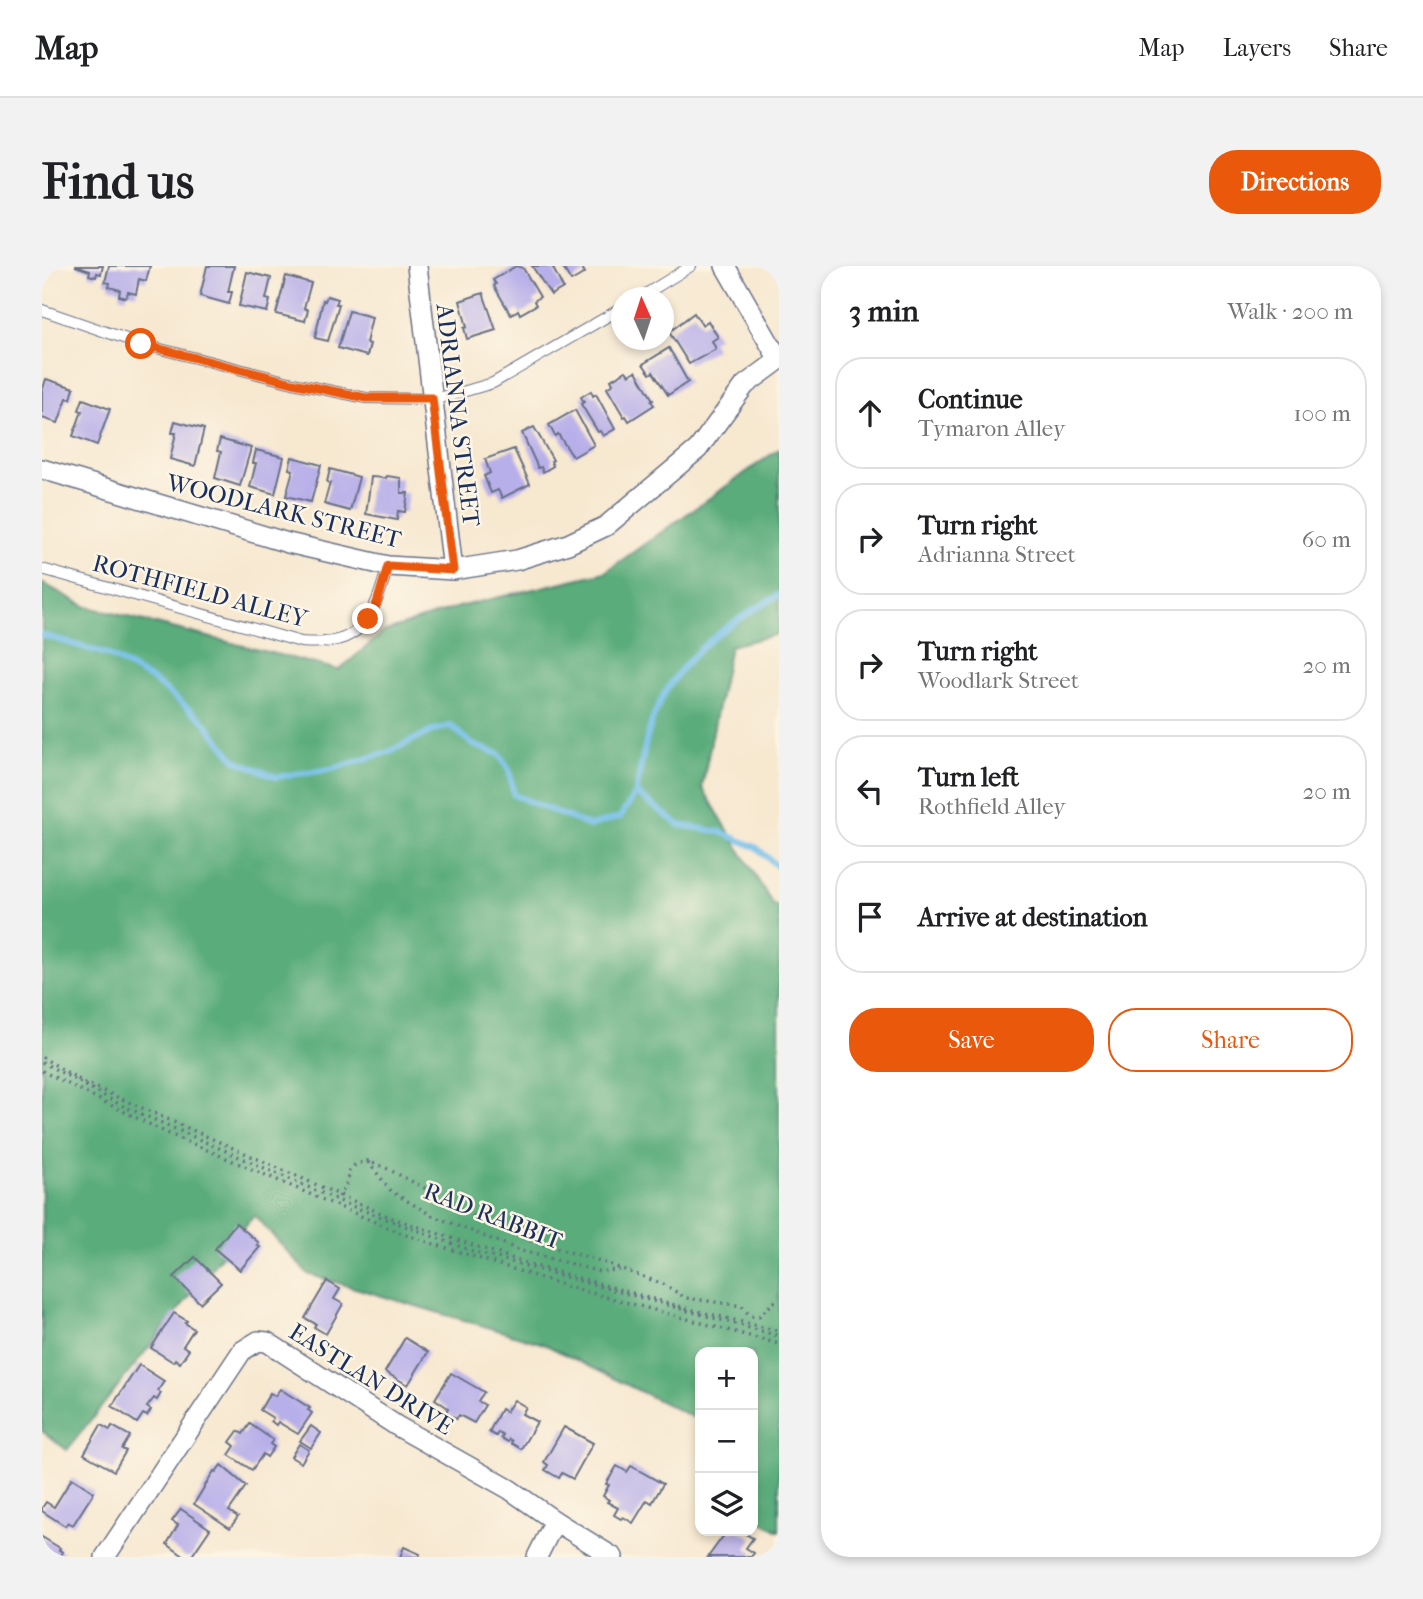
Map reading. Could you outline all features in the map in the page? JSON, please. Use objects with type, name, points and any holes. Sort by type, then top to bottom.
[{"type":"street","name":"ADRIANNA STREET","points":[[417,266],[453,570]]},
{"type":"street","points":[[725,266],[779,360]]},
{"type":"street","name":"WOODLARK STREET","points":[[42,469],[288,542],[388,566],[453,570],[517,560],[568,544],[606,526],[698,449],[745,386],[779,360]]},
{"type":"street","name":"EASTLAN DRIVE","points":[[105,1557],[242,1351],[258,1340],[267,1342],[397,1426],[509,1489],[613,1557]]},
{"type":"street","points":[[537,1557],[555,1521]]},
{"type":"lane","points":[[657,287],[691,266]]},
{"type":"lane","points":[[42,310],[141,344],[293,383],[366,398],[452,396],[493,383],[611,314]]},
{"type":"lane","name":"ROTHFIELD ALLEY","points":[[42,569],[301,642],[326,644],[345,638],[368,619],[377,603],[388,566]]},
{"type":"path","points":[[42,1060],[123,1106],[338,1200],[472,1251],[645,1300],[779,1333]]},
{"type":"path","points":[[42,1060],[106,1092],[392,1217],[550,1270],[779,1333]]},
{"type":"path","points":[[42,1071],[165,1132],[403,1234],[566,1286],[779,1344]]},
{"type":"path","points":[[338,1200],[348,1181],[349,1171],[355,1165],[367,1161]]},
{"type":"path","name":"RAD RABBIT","points":[[367,1161],[392,1192],[433,1216],[522,1251],[597,1271],[623,1270]]},
{"type":"path","name":"RAD RABBIT","points":[[367,1161],[384,1167],[488,1223],[528,1240],[663,1284],[686,1298],[742,1306],[750,1316],[759,1316],[774,1302],[779,1304]]},
{"type":"green space","points":[[779,449],[779,634],[730,646],[702,787],[773,905],[779,907],[779,1531],[758,1520],[758,1347],[695,1347],[695,1419],[544,1344],[308,1274],[254,1215],[67,1450],[42,1431],[42,583],[85,606],[339,670],[384,632],[458,607],[605,572]]},
{"type":"building","points":[[75,266],[103,266],[101,274],[97,273],[96,277],[89,275],[90,271]]},
{"type":"building","points":[[109,266],[150,266],[146,281],[139,279],[136,294],[128,292],[126,298],[119,296],[120,290],[109,287],[110,283],[105,282]]},
{"type":"building","points":[[207,266],[234,266],[228,292],[232,292],[229,304],[200,296]]},
{"type":"building","points":[[516,266],[523,268],[540,297],[534,301],[536,305],[520,314],[518,310],[511,315],[493,280]]},
{"type":"building","points":[[532,266],[552,266],[563,288],[551,295]]},
{"type":"building","points":[[562,266],[581,266],[585,273],[571,281]]},
{"type":"building","points":[[247,272],[271,278],[266,299],[270,300],[267,312],[239,306]]},
{"type":"building","points":[[286,276],[311,283],[304,308],[308,310],[305,321],[276,314]]},
{"type":"building","points":[[483,293],[496,330],[467,339],[464,328],[467,327],[460,301]]},
{"type":"building","points":[[327,296],[338,299],[336,304],[339,304],[328,341],[315,338],[323,300],[325,301]]},
{"type":"building","points":[[349,311],[372,317],[366,343],[370,344],[367,356],[338,348]]},
{"type":"building","points":[[694,313],[702,325],[708,321],[718,337],[712,341],[716,349],[689,364],[674,340],[674,328]]},
{"type":"building","points":[[670,350],[688,382],[668,395],[653,372],[650,374],[643,364]]},
{"type":"building","points":[[626,371],[629,375],[636,371],[654,405],[629,421],[607,388],[613,384],[611,380]]},
{"type":"building","points":[[46,379],[74,388],[71,399],[67,398],[58,423],[42,418],[42,392]]},
{"type":"building","points":[[591,391],[593,396],[596,394],[615,429],[603,436],[581,404],[584,402],[581,397]]},
{"type":"building","points":[[83,399],[110,409],[97,445],[73,436],[82,411],[79,410]]},
{"type":"building","points":[[575,410],[594,445],[573,457],[549,425]]},
{"type":"building","points":[[175,421],[204,429],[195,466],[170,459],[176,433],[172,433]]},
{"type":"building","points":[[534,427],[553,460],[553,466],[543,472],[541,467],[538,468],[522,433]]},
{"type":"building","points":[[220,439],[251,448],[240,486],[215,478],[221,452],[217,451]]},
{"type":"building","points":[[514,449],[530,484],[502,498],[498,490],[491,493],[484,476],[490,473],[485,459]]},
{"type":"building","points":[[256,450],[284,457],[275,494],[250,487]]},
{"type":"building","points":[[292,457],[321,465],[311,502],[286,496],[293,470],[289,469]]},
{"type":"building","points":[[330,469],[359,477],[350,511],[324,504],[330,483],[327,482]]},
{"type":"building","points":[[371,477],[401,478],[401,493],[408,493],[405,512],[398,511],[397,520],[366,514]]},
{"type":"building","points":[[236,1223],[259,1243],[257,1245],[260,1247],[240,1270],[215,1249]]},
{"type":"building","points":[[195,1257],[221,1283],[200,1303],[174,1277]]},
{"type":"building","points":[[327,1281],[340,1289],[334,1299],[343,1304],[326,1334],[305,1318]]},
{"type":"building","points":[[174,1313],[194,1329],[183,1346],[189,1350],[180,1363],[175,1359],[173,1362],[151,1348]]},
{"type":"building","points":[[405,1338],[428,1352],[408,1385],[385,1372]]},
{"type":"building","points":[[139,1365],[164,1381],[158,1391],[161,1393],[157,1400],[154,1398],[147,1407],[151,1410],[147,1416],[143,1414],[137,1423],[112,1406]]},
{"type":"building","points":[[451,1373],[484,1392],[478,1401],[485,1405],[474,1423],[459,1415],[456,1419],[446,1412],[448,1408],[435,1399]]},
{"type":"building","points":[[280,1389],[310,1408],[308,1410],[312,1413],[298,1434],[278,1422],[276,1425],[271,1421],[273,1418],[260,1410],[270,1393],[275,1396]]},
{"type":"building","points":[[514,1400],[526,1407],[522,1414],[537,1422],[521,1449],[509,1439],[508,1442],[501,1438],[503,1435],[498,1432],[496,1436],[489,1432],[501,1409],[506,1412]]},
{"type":"building","points":[[250,1424],[273,1440],[270,1444],[274,1447],[267,1457],[263,1454],[252,1470],[229,1455],[235,1446],[230,1442],[238,1431],[243,1434]]},
{"type":"building","points":[[101,1425],[110,1430],[112,1426],[130,1436],[122,1449],[126,1451],[114,1471],[84,1454]]},
{"type":"building","points":[[311,1426],[321,1433],[311,1448],[300,1441]]},
{"type":"building","points":[[564,1427],[593,1443],[573,1479],[562,1473],[559,1478],[545,1470],[548,1465],[544,1462]]},
{"type":"building","points":[[299,1444],[309,1450],[301,1463],[291,1457]]},
{"type":"building","points":[[221,1465],[246,1486],[229,1511],[238,1517],[230,1528],[194,1504],[214,1471]]},
{"type":"building","points":[[617,1466],[627,1472],[631,1466],[663,1484],[652,1503],[647,1500],[633,1523],[614,1515],[618,1508],[607,1502],[609,1500],[603,1496],[609,1485],[606,1484]]},
{"type":"building","points":[[72,1478],[94,1492],[73,1525],[68,1522],[65,1526],[42,1511],[42,1508],[46,1502],[54,1507]]},
{"type":"building","points":[[181,1509],[210,1529],[191,1557],[185,1557],[167,1544],[178,1525],[172,1521]]},
{"type":"building","points":[[723,1536],[753,1538],[746,1548],[754,1553],[751,1557],[708,1557]]},
{"type":"building","points":[[42,1537],[60,1548],[63,1552],[60,1557],[42,1557]]},
{"type":"building","points":[[404,1547],[420,1554],[419,1557],[400,1557]]},
{"type":"waterway","points":[[636,793],[655,713],[677,675],[691,658],[723,630],[779,595]]},
{"type":"waterway","points":[[42,635],[107,654],[154,681],[203,720],[235,760],[276,777],[332,769],[388,752],[434,730],[451,726],[473,745],[499,754],[509,770],[514,795],[590,826],[620,817],[636,793],[679,825],[721,832],[757,848],[779,868]]},
{"type":"route","points":[[141,344],[293,383],[366,398],[432,398],[453,570],[388,566],[377,603],[368,619]]}]
